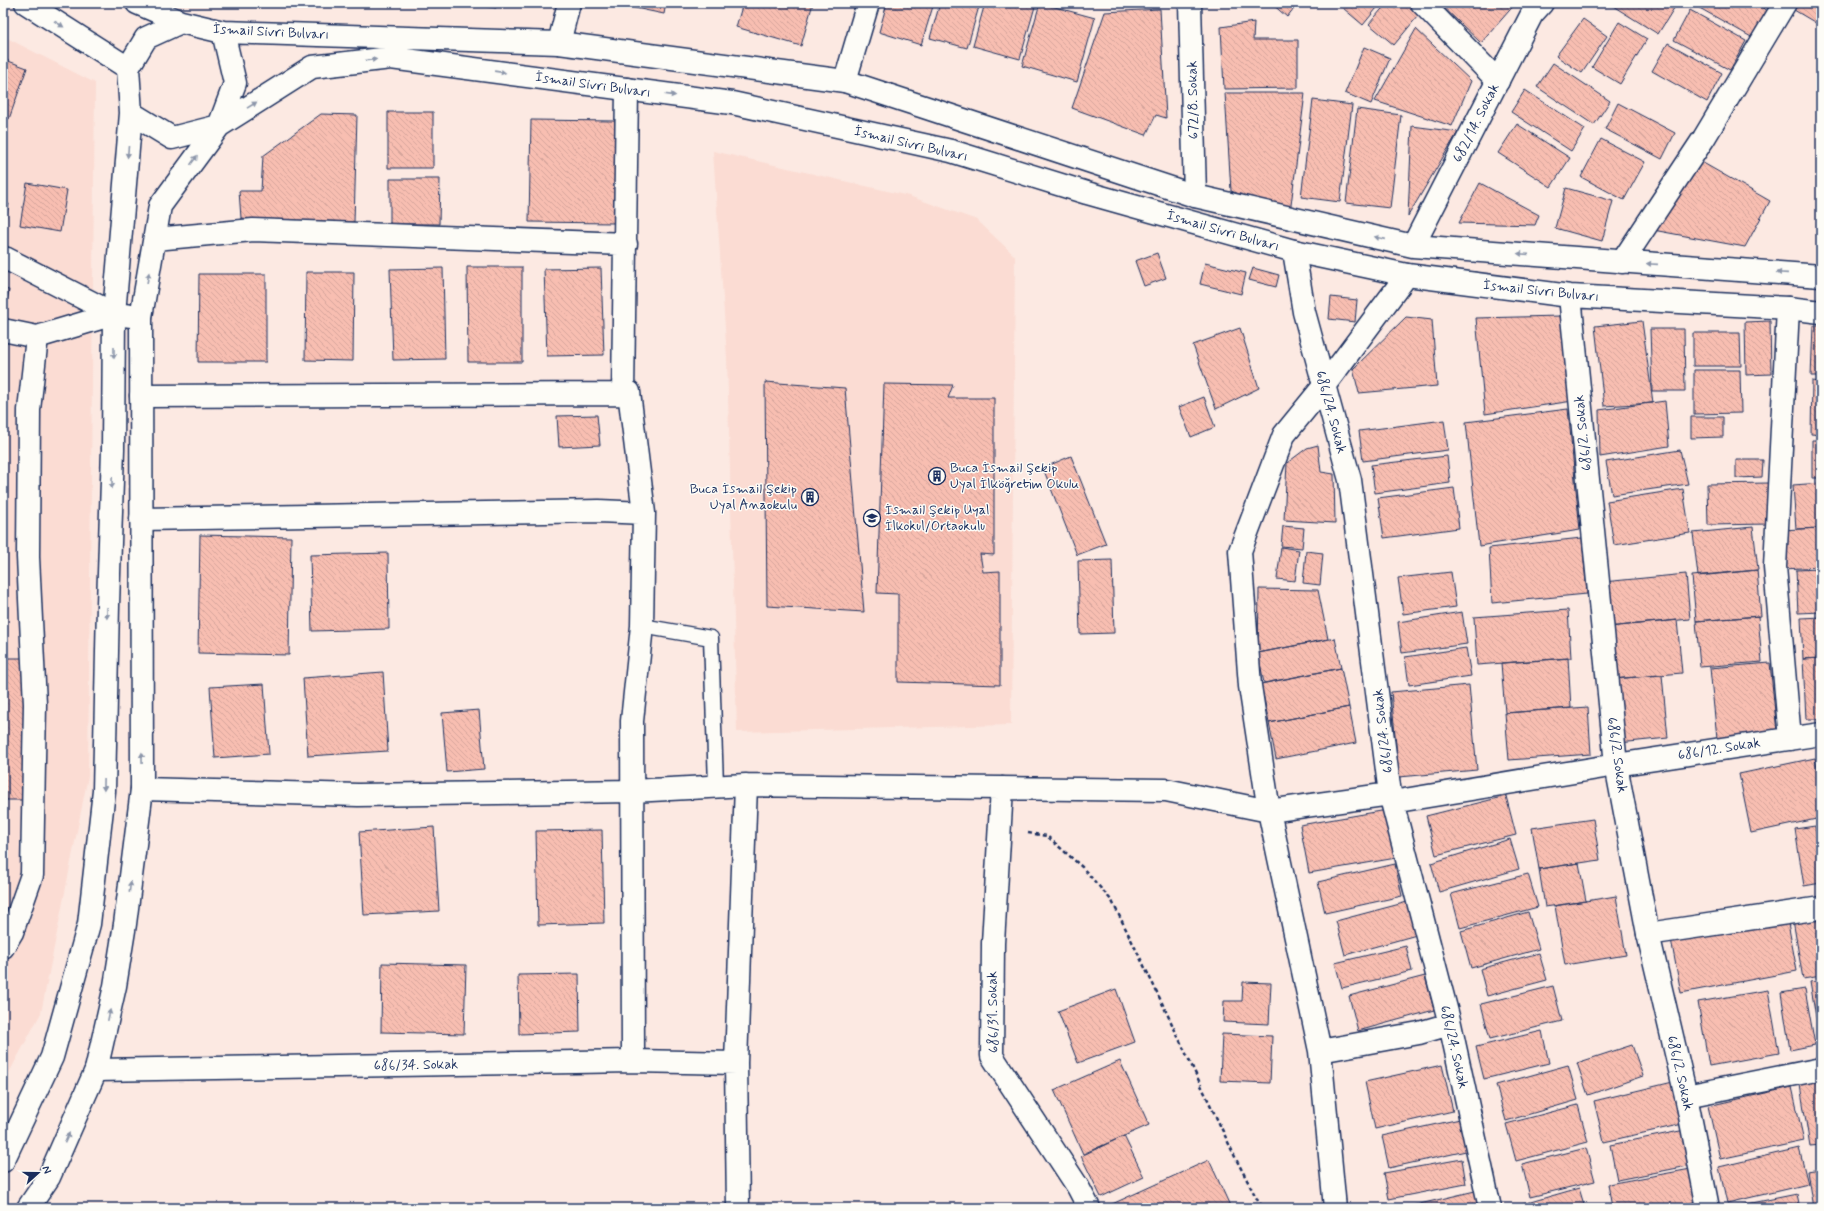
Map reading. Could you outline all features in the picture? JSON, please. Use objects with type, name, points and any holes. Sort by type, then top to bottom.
[{"type":"street","points":[[26,3],[128,68]]},
{"type":"street","name":"İsmail Sivri Bulvarı","points":[[138,3],[181,22],[223,32],[559,43],[845,81],[1195,196],[1414,246],[1821,276]]},
{"type":"street","points":[[559,43],[569,3]]},
{"type":"street","points":[[845,81],[868,3]]},
{"type":"street","name":"672/8. Sokak","points":[[1190,3],[1195,196]]},
{"type":"street","points":[[1422,3],[1498,81]]},
{"type":"street","name":"682/14. Sokak","points":[[1414,246],[1532,14],[1542,3]]},
{"type":"street","points":[[1622,262],[1704,138],[1785,3]]},
{"type":"street","points":[[3,1161],[52,1057],[89,924],[104,791],[113,449],[114,314],[131,113],[128,68],[146,38],[181,22]]},
{"type":"street","points":[[131,113],[172,138],[219,126],[235,83],[223,32]]},
{"type":"street","name":"İsmail Sivri Bulvarı","points":[[28,1208],[49,1177],[96,1070],[115,986],[125,924],[142,789],[141,317],[160,206],[219,126],[312,67],[391,58],[732,103],[951,151],[1087,193],[1294,251],[1407,275],[1570,296],[1788,308],[1821,312]]},
{"type":"street","points":[[623,394],[627,89]]},
{"type":"street","points":[[155,239],[253,230],[626,244]]},
{"type":"street","name":"686/24. Sokak","points":[[1294,251],[1304,312],[1350,480],[1391,798],[1450,1024],[1490,1208]]},
{"type":"street","points":[[3,258],[114,314],[141,317]]},
{"type":"street","points":[[1335,1208],[1320,1051],[1269,811],[1250,686],[1240,551],[1284,435],[1324,386],[1407,275]]},
{"type":"street","name":"686/2. Sokak","points":[[1570,296],[1616,765],[1648,934],[1686,1096],[1708,1208]]},
{"type":"street","points":[[1788,308],[1775,567],[1790,738]]},
{"type":"street","points":[[3,330],[37,337],[114,314]]},
{"type":"street","points":[[3,947],[12,932],[32,875],[35,704],[28,556],[29,425],[37,337]]},
{"type":"street","points":[[141,396],[623,394],[629,392],[644,513],[642,626],[632,721],[633,1061]]},
{"type":"street","points":[[141,519],[599,511],[644,513]]},
{"type":"street","name":"686/12. Sokak","points":[[142,789],[358,795],[632,791],[746,784],[1166,790],[1269,811],[1391,798],[1821,734]]},
{"type":"street","points":[[738,1208],[736,1063],[746,784]]},
{"type":"street","name":"686/31. Sokak","points":[[1002,788],[993,943],[992,1056],[1078,1187],[1089,1208]]},
{"type":"street","points":[[1648,934],[1821,908]]},
{"type":"street","points":[[1320,1051],[1419,1033],[1450,1024]]},
{"type":"street","name":"686/34. Sokak","points":[[96,1070],[633,1061],[736,1063]]},
{"type":"street","points":[[1686,1096],[1821,1069]]},
{"type":"lane","points":[[642,626],[711,638],[716,785]]},
{"type":"path","points":[[1000,829],[1047,836],[1082,867],[1112,901],[1236,1159],[1258,1201],[1264,1208]]},
{"type":"shaded area","points":[[3,36],[95,83],[88,776],[41,1013],[3,1084]]},
{"type":"shaded area","name":"İsmail Şekip Uyal İlkokul/Ortaokulu","points":[[713,151],[909,196],[977,220],[1015,256],[1011,725],[737,732],[727,358]]},
{"type":"building","points":[[463,3],[496,3],[496,8]]},
{"type":"building","points":[[611,3],[666,3],[664,14]]},
{"type":"building","points":[[743,3],[813,3],[801,46],[736,27]]},
{"type":"building","points":[[887,3],[934,3],[921,45],[879,32]]},
{"type":"building","points":[[940,3],[980,3],[967,48],[930,38]]},
{"type":"building","points":[[985,3],[1036,3],[1020,59],[973,46]]},
{"type":"building","points":[[1040,3],[1095,18],[1077,82],[1022,66]]},
{"type":"building","points":[[1271,3],[1298,3],[1287,17]]},
{"type":"building","points":[[1337,3],[1381,3],[1363,25]]},
{"type":"building","points":[[1387,3],[1412,3],[1422,11],[1394,45],[1369,24]]},
{"type":"building","points":[[1439,3],[1516,3],[1481,43]]},
{"type":"building","points":[[1608,3],[1672,3],[1676,5],[1658,34]]},
{"type":"building","points":[[1698,3],[1754,3],[1768,11],[1753,38],[1696,6]]},
{"type":"building","points":[[1798,3],[1821,3],[1821,26],[1794,10]]},
{"type":"building","points":[[1160,9],[1166,118],[1156,115],[1146,135],[1072,108],[1105,12]]},
{"type":"building","points":[[1690,10],[1746,41],[1730,70],[1674,40]]},
{"type":"building","points":[[1583,19],[1607,36],[1582,73],[1556,56]]},
{"type":"building","points":[[1254,22],[1253,40],[1298,40],[1298,88],[1224,89],[1221,27]]},
{"type":"building","points":[[1619,22],[1647,39],[1620,84],[1592,67]]},
{"type":"building","points":[[1416,29],[1471,81],[1452,126],[1375,101]]},
{"type":"building","points":[[1668,43],[1722,73],[1707,102],[1652,71]]},
{"type":"building","points":[[1364,47],[1390,58],[1371,104],[1345,93]]},
{"type":"building","points":[[3,59],[27,68],[9,119],[3,117]]},
{"type":"building","points":[[1553,63],[1610,101],[1594,125],[1537,87]]},
{"type":"building","points":[[1525,90],[1585,129],[1571,151],[1511,112]]},
{"type":"building","points":[[1225,93],[1305,93],[1290,213],[1231,191]]},
{"type":"building","points":[[1313,100],[1352,105],[1340,202],[1301,197]]},
{"type":"building","points":[[1618,103],[1675,133],[1662,159],[1605,129]]},
{"type":"building","points":[[1357,109],[1401,115],[1390,208],[1346,203]]},
{"type":"building","points":[[388,112],[433,112],[433,168],[388,168]]},
{"type":"building","points":[[321,114],[357,115],[354,222],[289,220],[289,225],[268,220],[241,218],[239,191],[261,191],[263,156]]},
{"type":"building","points":[[531,120],[615,121],[614,223],[529,222]]},
{"type":"building","points":[[1517,124],[1570,158],[1551,187],[1498,153]]},
{"type":"building","points":[[1412,126],[1458,132],[1408,216]]},
{"type":"building","points":[[1601,139],[1645,162],[1624,200],[1581,177]]},
{"type":"building","points":[[1698,160],[1770,201],[1745,247],[1653,230]]},
{"type":"building","points":[[390,179],[440,179],[439,224],[390,224]]},
{"type":"building","points":[[27,183],[67,190],[60,232],[20,225]]},
{"type":"building","points":[[1480,183],[1539,215],[1535,225],[1459,223]]},
{"type":"building","points":[[1566,188],[1613,201],[1602,241],[1555,228]]},
{"type":"building","points":[[3,202],[9,204],[3,230]]},
{"type":"building","points":[[1157,253],[1166,278],[1144,286],[1135,261]]},
{"type":"building","points":[[1205,263],[1246,273],[1241,294],[1200,284]]},
{"type":"building","points":[[467,267],[522,267],[522,362],[468,362]]},
{"type":"building","points":[[443,268],[445,359],[393,360],[390,269]]},
{"type":"building","points":[[601,268],[604,355],[547,356],[544,269]]},
{"type":"building","points":[[1253,268],[1279,275],[1276,287],[1249,280]]},
{"type":"building","points":[[306,272],[354,272],[353,361],[305,360]]},
{"type":"building","points":[[199,274],[266,274],[266,362],[198,362]]},
{"type":"building","points":[[3,289],[9,290],[4,318],[3,318]]},
{"type":"building","points":[[1331,297],[1357,300],[1355,322],[1329,319]]},
{"type":"building","points":[[1561,316],[1573,401],[1485,414],[1476,318]]},
{"type":"building","points":[[1406,317],[1432,320],[1437,386],[1359,393],[1353,369]]},
{"type":"building","points":[[1642,321],[1653,403],[1604,406],[1595,326]]},
{"type":"building","points":[[1770,321],[1771,374],[1746,375],[1745,322]]},
{"type":"building","points":[[1813,326],[1821,326],[1821,376],[1811,376]]},
{"type":"building","points":[[1240,328],[1259,388],[1216,409],[1193,345]]},
{"type":"building","points":[[1650,329],[1684,329],[1685,391],[1652,391]]},
{"type":"building","points":[[1693,333],[1740,333],[1741,366],[1693,366]]},
{"type":"building","points":[[1694,370],[1740,370],[1741,413],[1694,414]]},
{"type":"building","points":[[1812,381],[1821,382],[1821,435],[1811,434]]},
{"type":"building","name":"Buca İsmail Şekip Uyal Anaokulu","points":[[765,382],[845,388],[864,612],[767,606]]},
{"type":"building","name":"Buca İsmail Şekip Uyal İlköğretim Okulu","points":[[884,384],[953,385],[948,398],[994,398],[994,555],[980,554],[983,572],[1000,571],[1000,685],[898,682],[898,594],[877,593]]},
{"type":"building","points":[[1204,397],[1215,427],[1191,437],[1179,407]]},
{"type":"building","points":[[1665,401],[1669,446],[1600,457],[1599,410]]},
{"type":"building","points":[[1568,409],[1580,530],[1479,546],[1466,422]]},
{"type":"building","points":[[597,415],[600,445],[559,447],[557,416]]},
{"type":"building","points":[[1691,417],[1723,417],[1723,437],[1691,438]]},
{"type":"building","points":[[1444,420],[1448,450],[1363,461],[1359,431]]},
{"type":"building","points":[[1812,440],[1821,440],[1821,478],[1812,478]]},
{"type":"building","points":[[1318,445],[1321,472],[1334,474],[1335,523],[1284,520],[1287,463],[1307,448]]},
{"type":"building","points":[[1680,450],[1688,484],[1612,495],[1606,462]]},
{"type":"building","points":[[1071,456],[1106,544],[1077,555],[1043,468]]},
{"type":"building","points":[[1447,456],[1450,483],[1375,493],[1371,465]]},
{"type":"building","points":[[1736,460],[1763,460],[1762,477],[1736,478]]},
{"type":"building","points":[[1769,483],[1770,524],[1708,525],[1707,484]]},
{"type":"building","points":[[1821,483],[1821,528],[1796,529],[1793,485]]},
{"type":"building","points":[[1454,488],[1459,528],[1384,538],[1378,498]]},
{"type":"building","points":[[1683,489],[1690,533],[1614,545],[1607,501]]},
{"type":"building","points":[[1283,526],[1304,528],[1302,548],[1281,546]]},
{"type":"building","points":[[1753,527],[1758,570],[1698,576],[1693,533]]},
{"type":"building","points":[[1821,528],[1821,567],[1783,569],[1781,530]]},
{"type":"building","points":[[200,535],[291,537],[289,655],[198,653]]},
{"type":"building","points":[[1582,538],[1587,594],[1492,603],[1489,548]]},
{"type":"building","points":[[1281,547],[1299,550],[1295,581],[1277,579]]},
{"type":"building","points":[[1306,551],[1323,553],[1320,585],[1303,583]]},
{"type":"building","points":[[388,553],[389,629],[312,631],[310,555]]},
{"type":"building","points":[[1112,560],[1114,633],[1080,634],[1078,561]]},
{"type":"building","points":[[1821,569],[1821,612],[1798,613],[1796,570]]},
{"type":"building","points":[[1757,570],[1761,616],[1696,621],[1692,576]]},
{"type":"building","points":[[1451,572],[1456,607],[1403,614],[1398,578]]},
{"type":"building","points":[[1686,574],[1690,619],[1608,627],[1603,582]]},
{"type":"building","points":[[1259,589],[1318,590],[1328,639],[1258,653]]},
{"type":"building","points":[[1568,610],[1571,658],[1477,665],[1474,617]]},
{"type":"building","points":[[1462,612],[1467,644],[1402,653],[1398,622]]},
{"type":"building","points":[[1758,616],[1762,662],[1700,667],[1696,621]]},
{"type":"building","points":[[1821,617],[1821,658],[1803,659],[1801,618]]},
{"type":"building","points":[[1677,620],[1682,673],[1613,679],[1608,627]]},
{"type":"building","points":[[1335,638],[1341,668],[1264,683],[1258,653]]},
{"type":"building","points":[[1466,648],[1471,676],[1409,685],[1405,657]]},
{"type":"building","points":[[3,658],[26,658],[26,800],[3,800]]},
{"type":"building","points":[[1568,658],[1571,708],[1505,713],[1501,663]]},
{"type":"building","points":[[1821,658],[1821,719],[1806,719],[1803,659]]},
{"type":"building","points":[[1770,663],[1777,732],[1717,738],[1710,668]]},
{"type":"building","points":[[1341,668],[1349,707],[1269,723],[1261,684]]},
{"type":"building","points":[[383,672],[388,751],[308,756],[303,678]]},
{"type":"building","points":[[1662,675],[1668,738],[1619,743],[1613,679]]},
{"type":"building","points":[[264,684],[269,754],[215,758],[210,687]]},
{"type":"building","points":[[1469,685],[1477,770],[1399,777],[1391,692]]},
{"type":"building","points":[[1349,707],[1356,743],[1276,759],[1269,723]]},
{"type":"building","points":[[1588,707],[1591,754],[1509,760],[1505,713]]},
{"type":"building","points":[[479,710],[484,769],[447,772],[442,713]]},
{"type":"building","points":[[1815,758],[1821,790],[1821,818],[1751,833],[1739,774]]},
{"type":"building","points":[[1506,796],[1516,835],[1436,855],[1426,816]]},
{"type":"building","points":[[1387,810],[1396,858],[1309,873],[1300,825]]},
{"type":"building","points":[[1593,819],[1600,860],[1539,869],[1532,828]]},
{"type":"building","points":[[1815,826],[1821,865],[1821,883],[1804,886],[1795,829]]},
{"type":"building","points":[[434,827],[439,911],[364,915],[359,832]]},
{"type":"building","points":[[1818,827],[1821,827],[1821,849]]},
{"type":"building","points":[[602,830],[604,923],[538,925],[536,831]]},
{"type":"building","points":[[1510,839],[1519,869],[1439,892],[1431,863]]},
{"type":"building","points":[[1579,863],[1586,901],[1545,907],[1539,869]]},
{"type":"building","points":[[1395,864],[1402,896],[1325,913],[1318,882]]},
{"type":"building","points":[[1528,874],[1538,907],[1460,928],[1451,894]]},
{"type":"building","points":[[1616,896],[1626,955],[1565,965],[1555,906]]},
{"type":"building","points":[[1411,901],[1420,934],[1345,955],[1336,921]]},
{"type":"building","points":[[1528,912],[1539,949],[1471,968],[1461,931]]},
{"type":"building","points":[[1821,916],[1821,976],[1803,979],[1793,920]]},
{"type":"building","points":[[1787,918],[1797,971],[1681,993],[1671,939]]},
{"type":"building","points":[[1406,946],[1412,971],[1342,988],[1335,963]]},
{"type":"building","points":[[1539,953],[1547,980],[1487,996],[1480,969]]},
{"type":"building","points":[[382,963],[466,965],[464,1034],[381,1032]]},
{"type":"building","points":[[579,974],[580,1032],[519,1034],[518,975]]},
{"type":"building","points":[[1425,976],[1434,1010],[1358,1031],[1349,996]]},
{"type":"building","points":[[1821,980],[1821,1046],[1810,982]]},
{"type":"building","points":[[1243,982],[1271,983],[1269,1024],[1223,1022],[1224,1001],[1242,1001]]},
{"type":"building","points":[[1553,986],[1562,1021],[1490,1039],[1481,1004]]},
{"type":"building","points":[[1116,989],[1135,1042],[1078,1063],[1058,1011]]},
{"type":"building","points":[[1805,989],[1815,1045],[1790,1050],[1781,993]]},
{"type":"building","points":[[1768,990],[1779,1053],[1709,1066],[1698,1002]]},
{"type":"building","points":[[1542,1031],[1549,1063],[1484,1079],[1476,1047]]},
{"type":"building","points":[[1222,1034],[1272,1036],[1270,1083],[1220,1081]]},
{"type":"building","points":[[1632,1045],[1643,1076],[1588,1095],[1577,1063]]},
{"type":"building","points":[[1120,1061],[1149,1125],[1083,1154],[1054,1090]]},
{"type":"building","points":[[1442,1065],[1453,1111],[1375,1129],[1365,1082]]},
{"type":"building","points":[[1568,1065],[1578,1100],[1506,1121],[1496,1085]]},
{"type":"building","points":[[1821,1075],[1821,1145],[1810,1146],[1799,1079]]},
{"type":"building","points":[[1677,1081],[1687,1123],[1604,1142],[1594,1101]]},
{"type":"building","points":[[1792,1087],[1804,1141],[1720,1159],[1708,1106]]},
{"type":"building","points":[[1578,1105],[1588,1142],[1516,1161],[1506,1124]]},
{"type":"building","points":[[1460,1119],[1466,1151],[1389,1168],[1382,1136]]},
{"type":"building","points":[[1685,1130],[1693,1165],[1617,1180],[1610,1145]]},
{"type":"building","points":[[1124,1136],[1144,1177],[1101,1197],[1081,1156]]},
{"type":"building","points":[[1586,1148],[1595,1181],[1530,1197],[1522,1164]]},
{"type":"building","points":[[1799,1148],[1808,1184],[1727,1203],[1719,1167]]},
{"type":"building","points":[[1462,1159],[1466,1184],[1389,1199],[1384,1173]]},
{"type":"building","points":[[1209,1160],[1231,1208],[1111,1208],[1110,1205]]},
{"type":"building","points":[[1691,1169],[1697,1202],[1663,1208],[1612,1208],[1608,1184]]},
{"type":"building","points":[[1821,1169],[1821,1208],[1813,1208],[1807,1171]]},
{"type":"building","points":[[1579,1188],[1585,1208],[1521,1208],[1520,1205]]},
{"type":"building","points":[[1475,1191],[1479,1208],[1407,1207]]},
{"type":"building","points":[[1797,1194],[1800,1208],[1727,1208]]},
{"type":"place","name":"Buca İsmail Şekip Uyal İlköğretim Okulu","points":[[937,476]]},
{"type":"place","name":"Buca İsmail Şekip Uyal Anaokulu","points":[[810,497]]},
{"type":"place","name":"İsmail Şekip Uyal İlkokul/Ortaokulu","points":[[872,518]]}]
